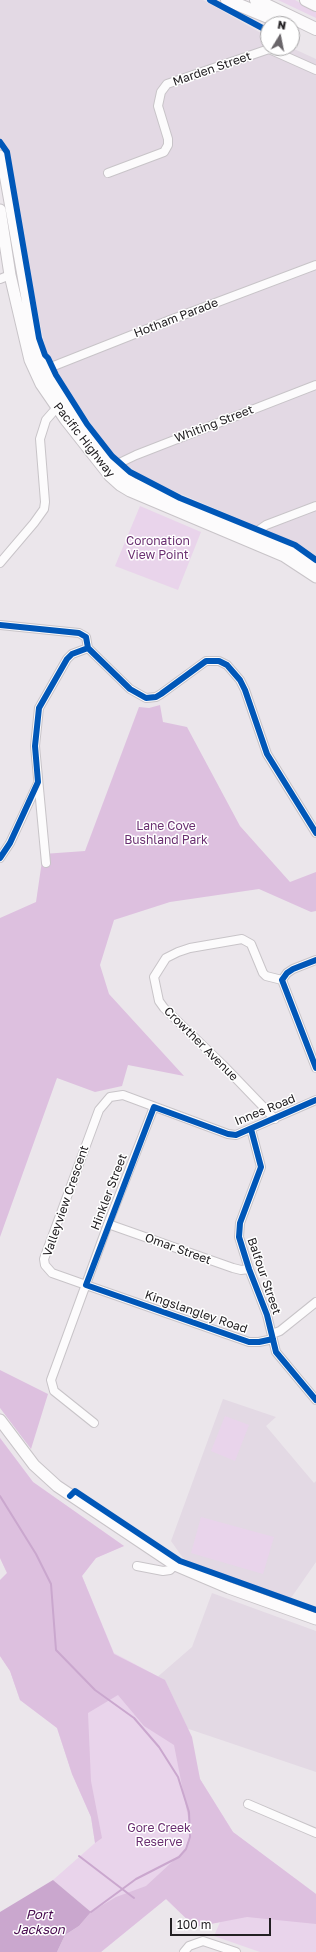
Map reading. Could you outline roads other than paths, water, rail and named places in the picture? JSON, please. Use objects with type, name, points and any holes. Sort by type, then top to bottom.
[{"type":"highway","points":[[256,0],[316,29]]},
{"type":"highway","points":[[271,0],[316,21]]},
{"type":"highway","points":[[306,0],[316,5]]},
{"type":"highway","points":[[229,1],[266,16]]},
{"type":"highway","points":[[300,30],[316,35]]},
{"type":"main road","name":"Pacific Highway","points":[[0,156],[40,372]]},
{"type":"main road","name":"Pacific Highway","points":[[0,210],[5,277],[26,349],[87,447],[120,485],[276,552],[316,577]]},
{"type":"main road","name":"Pacific Highway","points":[[60,404],[113,466],[132,483],[290,549],[316,565]]},
{"type":"main road","points":[[0,1420],[34,1465],[57,1486],[175,1565],[228,1588],[316,1619]]},
{"type":"street","name":"Marden Street","points":[[108,173],[164,152],[168,139],[158,106],[161,92],[167,84],[270,49],[316,70]]},
{"type":"street","name":"Hotham Parade","points":[[40,372],[170,320],[316,265]]},
{"type":"street","name":"Whiting Street","points":[[113,466],[136,455],[316,385]]},
{"type":"street","points":[[0,563],[44,509],[45,502],[40,439],[46,420],[60,404]]},
{"type":"street","points":[[253,534],[266,525],[316,506]]},
{"type":"street","points":[[0,625],[79,633],[86,637],[88,648],[130,689],[146,698],[161,694],[206,661],[219,661],[240,680],[246,690],[267,754],[316,833]]},
{"type":"street","points":[[46,863],[35,746],[39,708],[66,659],[72,654],[88,648]]},
{"type":"street","points":[[0,858],[10,843],[38,782]]},
{"type":"street","name":"Crowther Avenue","points":[[275,1118],[224,1065],[164,1008],[159,1001],[154,977],[166,958],[178,952],[190,948],[242,939],[251,944],[263,974],[282,980]]},
{"type":"street","points":[[316,960],[293,969],[287,973],[282,980],[316,1068]]},
{"type":"street","name":"Innes Road","points":[[110,1097],[123,1095],[228,1134],[236,1135],[316,1100]]},
{"type":"street","name":"Valleyview Crescent","points":[[86,1285],[52,1272],[45,1265],[44,1259],[99,1110],[110,1097]]},
{"type":"street","name":"Hinkler Street","points":[[94,1423],[57,1394],[51,1384],[108,1224],[154,1107]]},
{"type":"street","name":"Balfour Street","points":[[251,1129],[261,1167],[238,1230],[249,1269],[267,1315],[272,1337]]},
{"type":"street","name":"Omar Street","points":[[108,1224],[233,1268],[249,1269]]},
{"type":"street","name":"Kingslangley Road","points":[[86,1285],[249,1342],[259,1342],[272,1337]]},
{"type":"street","points":[[316,1302],[272,1337],[278,1355],[316,1400]]},
{"type":"street","points":[[137,1566],[163,1571],[170,1570],[175,1565]]},
{"type":"street","points":[[248,1804],[316,1833]]},
{"type":"street","points":[[193,1952],[198,1942]]},
{"type":"street","points":[[184,1952],[189,1946],[198,1942],[211,1942],[236,1952]]},
{"type":"water","name":"Port Jackson","points":[[53,1880],[91,1912],[79,1926],[65,1935],[57,1952],[0,1952],[0,1912]]},
{"type":"waterway","points":[[0,1496],[36,1554],[51,1584],[56,1650],[95,1690],[134,1718],[159,1747],[178,1777],[189,1812],[190,1837],[186,1849],[179,1857],[136,1879],[91,1912]]},
{"type":"waterway","points":[[79,1856],[134,1898]]},
{"type":"park label","name":"Coronation View Point","points":[[158,548]]},
{"type":"park label","name":"Lane Cove Bushland Park","points":[[166,833]]},
{"type":"park label","name":"Gore Creek Reserve","points":[[159,1835]]}]
